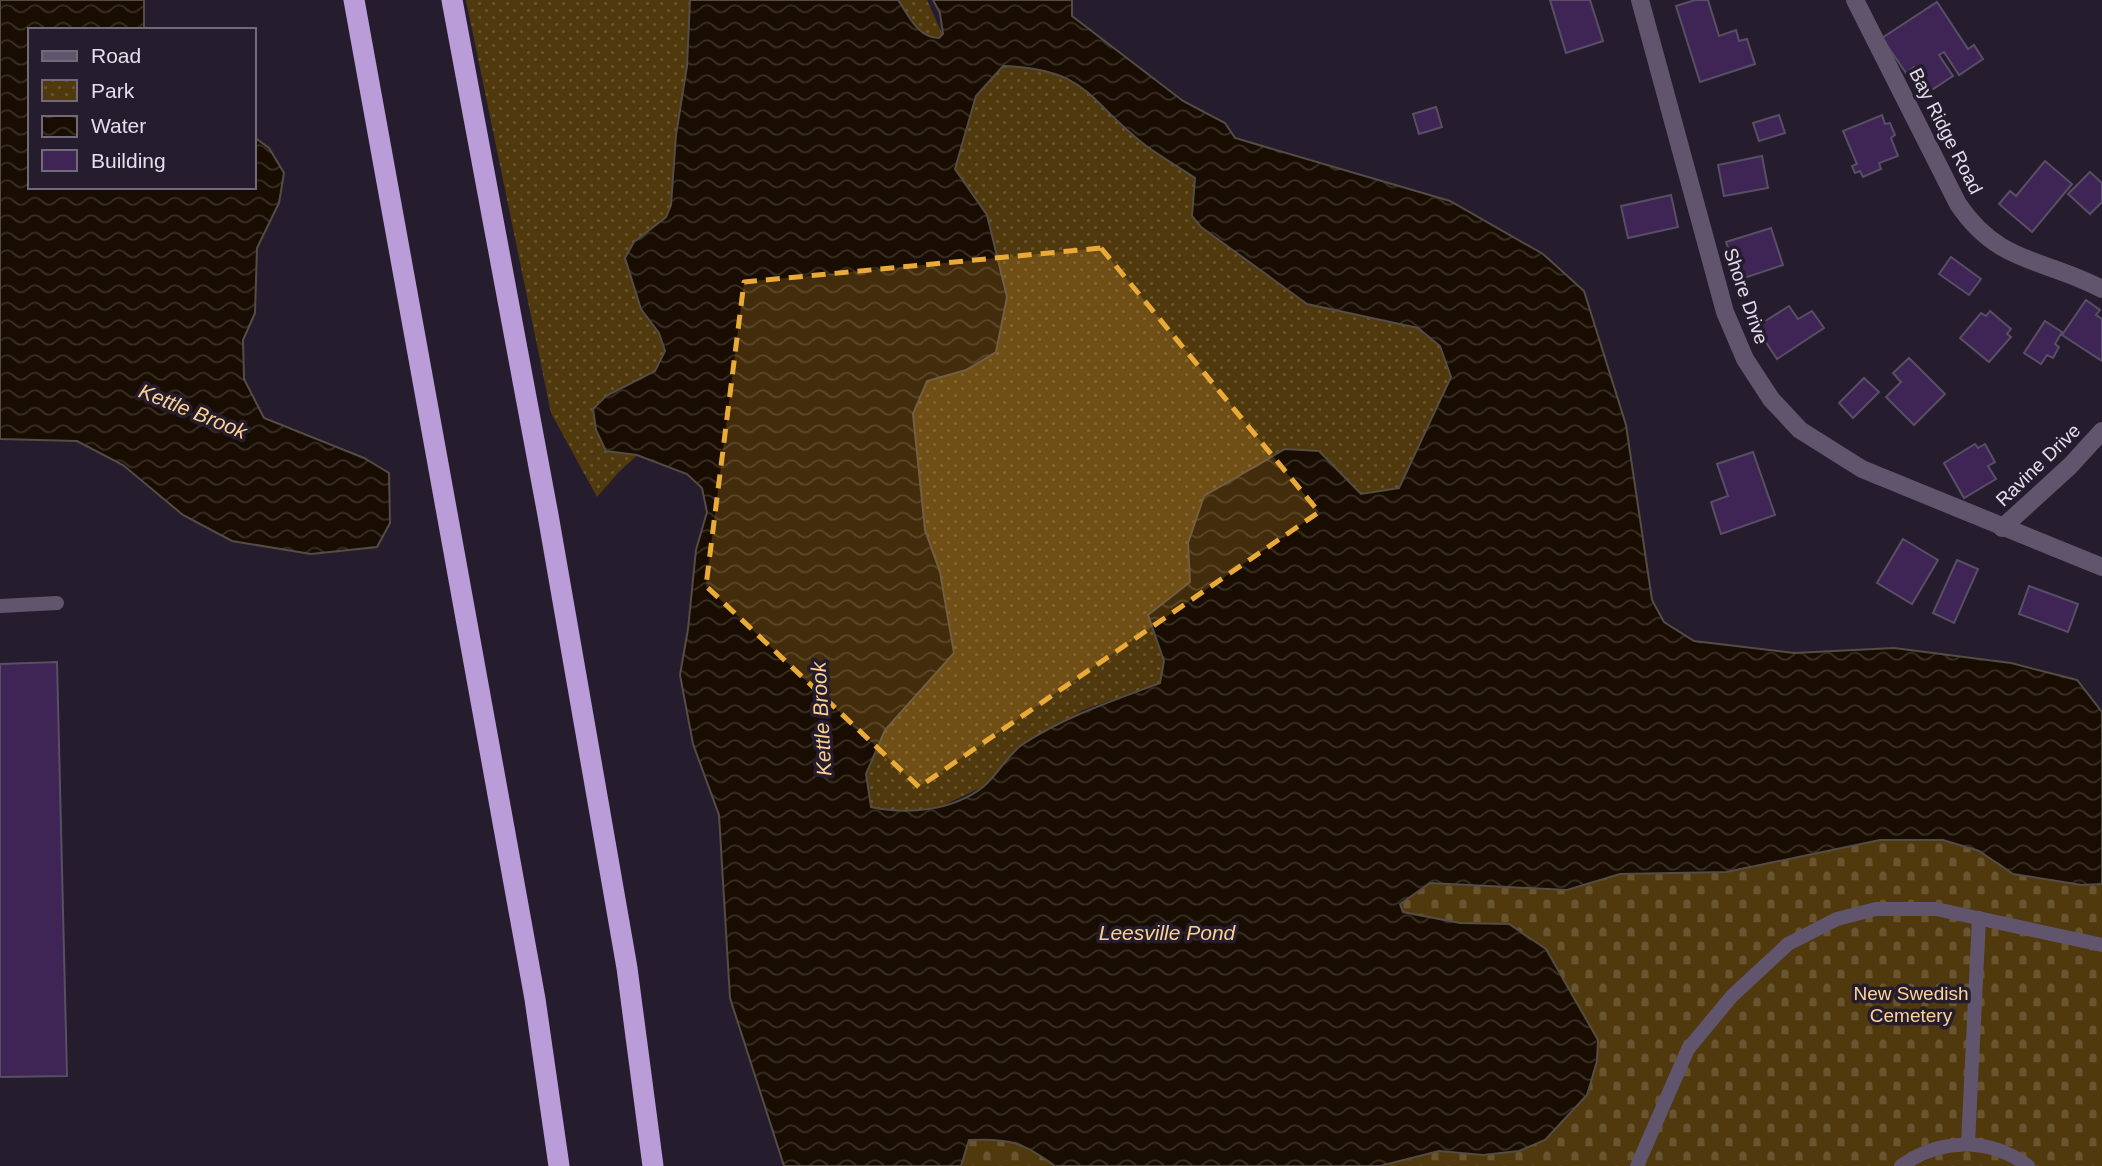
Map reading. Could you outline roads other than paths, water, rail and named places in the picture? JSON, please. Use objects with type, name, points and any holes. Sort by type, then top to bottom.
[{"type":"highway","points":[[354,0],[537,1010],[559,1166]]},
{"type":"highway","points":[[452,0],[548,515],[591,778],[620,930],[653,1166]]},
{"type":"street","name":"Shore Drive","points":[[1640,0],[1725,312],[1745,359],[1771,399],[1800,430],[1862,470],[2102,567]]},
{"type":"street","name":"Bay Ridge Road","points":[[1856,0],[1958,204],[1970,222],[2002,249],[2102,289]]},
{"type":"street","name":"Ravine Drive","points":[[2003,528],[2070,466],[2102,431]]},
{"type":"lane","points":[[0,606],[57,603]]},
{"type":"lane","points":[[1637,1166],[1688,1049],[1732,996],[1787,944],[1838,919],[1876,909],[1936,909],[2102,944]]},
{"type":"lane","points":[[1968,1144],[1979,918]]},
{"type":"lane","points":[[1901,1166],[1934,1149],[1968,1144],[1998,1150],[2028,1166]]},
{"type":"water","name":"Kettle Brook","points":[[0,0],[144,0],[144,28],[28,28],[28,189],[256,189],[256,138],[269,148],[284,173],[279,203],[257,248],[255,313],[243,340],[244,379],[264,418],[364,458],[389,473],[390,523],[377,547],[311,554],[232,541],[183,515],[123,465],[77,441],[0,439]]},
{"type":"water","name":"Leesville Pond","points":[[690,0],[898,0],[920,30],[939,38],[943,34],[940,13],[933,0],[1072,0],[1072,16],[1183,101],[1225,123],[1235,138],[1450,201],[1543,254],[1584,291],[1626,425],[1652,600],[1664,622],[1694,641],[1794,653],[1894,648],[2011,663],[2077,680],[2102,712],[2102,884],[2082,885],[2013,874],[1979,851],[1943,840],[1880,840],[1726,872],[1620,874],[1567,890],[1430,883],[1400,904],[1403,912],[1460,923],[1509,924],[1546,949],[1598,1040],[1597,1061],[1587,1095],[1545,1140],[1519,1151],[1483,1155],[1439,1151],[1380,1166],[1055,1166],[1015,1143],[969,1140],[961,1166],[784,1166],[730,998],[719,815],[693,744],[680,675],[696,550],[707,512],[702,488],[687,474],[637,455],[606,451],[596,430],[593,409],[606,396],[655,371],[665,351],[659,333],[641,309],[625,258],[634,242],[666,217],[671,205],[676,135],[687,66]],"holes":[[[1003,66],[1053,73],[1084,89],[1125,129],[1195,178],[1192,216],[1201,227],[1307,304],[1418,328],[1440,346],[1451,377],[1399,488],[1361,494],[1319,451],[1285,449],[1204,496],[1188,543],[1190,582],[1148,615],[1164,661],[1160,683],[1090,710],[1039,734],[1017,749],[993,777],[971,795],[943,806],[914,811],[871,807],[866,774],[885,730],[954,653],[940,572],[925,530],[913,414],[927,381],[966,370],[996,352],[1007,297],[987,215],[955,169],[976,96]]]},
{"type":"park label","name":"New Swedish Cemetery","points":[[1911,1004]]}]
